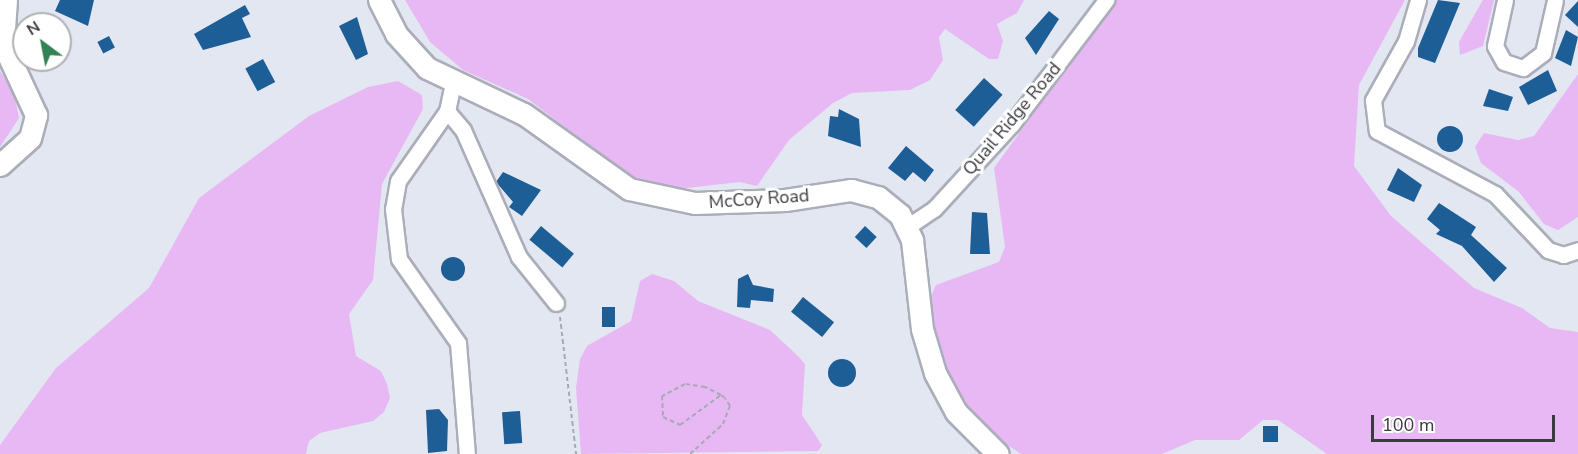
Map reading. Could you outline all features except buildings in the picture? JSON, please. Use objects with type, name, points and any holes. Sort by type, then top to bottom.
[{"type":"street","points":[[0,165],[30,138],[36,115],[3,44],[6,0]]},
{"type":"street","name":"McCoy Road","points":[[379,0],[404,46],[453,83],[525,114],[607,178],[646,195],[722,204],[851,190],[878,197],[907,227]]},
{"type":"street","name":"Quail Ridge Road","points":[[907,227],[940,203],[1012,124],[1106,0]]},
{"type":"street","points":[[1418,0],[1403,48],[1373,100],[1377,131],[1496,194],[1548,250],[1563,255],[1578,250]]},
{"type":"street","points":[[1505,0],[1495,46],[1504,62],[1523,68],[1543,53],[1555,0]]},
{"type":"street","points":[[453,83],[447,111],[398,181],[394,234],[403,266],[458,343],[467,454]]},
{"type":"street","points":[[447,111],[463,130],[510,242],[556,303]]},
{"type":"street","points":[[907,227],[922,328],[935,373],[956,412],[998,454]]},
{"type":"path","points":[[556,303],[567,354],[576,454]]},
{"type":"path","points":[[690,454],[729,414],[721,395],[705,387],[671,386],[659,408],[669,424],[680,425],[721,395]]},
{"type":"shaded area","points":[[405,0],[1024,0],[1017,13],[997,24],[1003,41],[998,59],[989,59],[945,29],[939,37],[943,60],[930,80],[910,90],[852,93],[833,103],[789,140],[757,186],[740,182],[678,189],[637,182],[528,99],[463,70],[430,42]]},
{"type":"shaded area","points":[[1116,0],[1405,0],[1359,85],[1354,166],[1391,216],[1474,288],[1522,308],[1550,328],[1578,332],[1578,454],[1327,454],[1278,420],[1263,420],[1239,440],[1195,440],[1162,454],[1021,454],[978,425],[956,394],[936,345],[930,298],[936,285],[999,262],[1005,247],[994,168]]},
{"type":"shaded area","points":[[1483,0],[1494,0],[1483,46],[1460,55],[1459,42]]},
{"type":"shaded area","points":[[0,71],[14,93],[19,118],[0,147]]},
{"type":"shaded area","points":[[1578,74],[1578,217],[1558,230],[1544,224],[1519,192],[1481,163],[1475,147],[1484,133],[1518,140],[1534,136]]},
{"type":"shaded area","points":[[398,81],[422,95],[423,109],[382,184],[373,280],[349,314],[356,356],[381,371],[387,384],[390,398],[384,412],[373,421],[320,433],[309,441],[306,454],[0,454],[0,445],[56,368],[149,288],[199,198],[309,116],[368,87]]},
{"type":"shaded area","points":[[652,274],[674,281],[698,301],[770,330],[798,356],[805,364],[802,415],[822,445],[818,451],[581,454],[576,388],[580,359],[587,346],[631,321],[640,281]]}]
